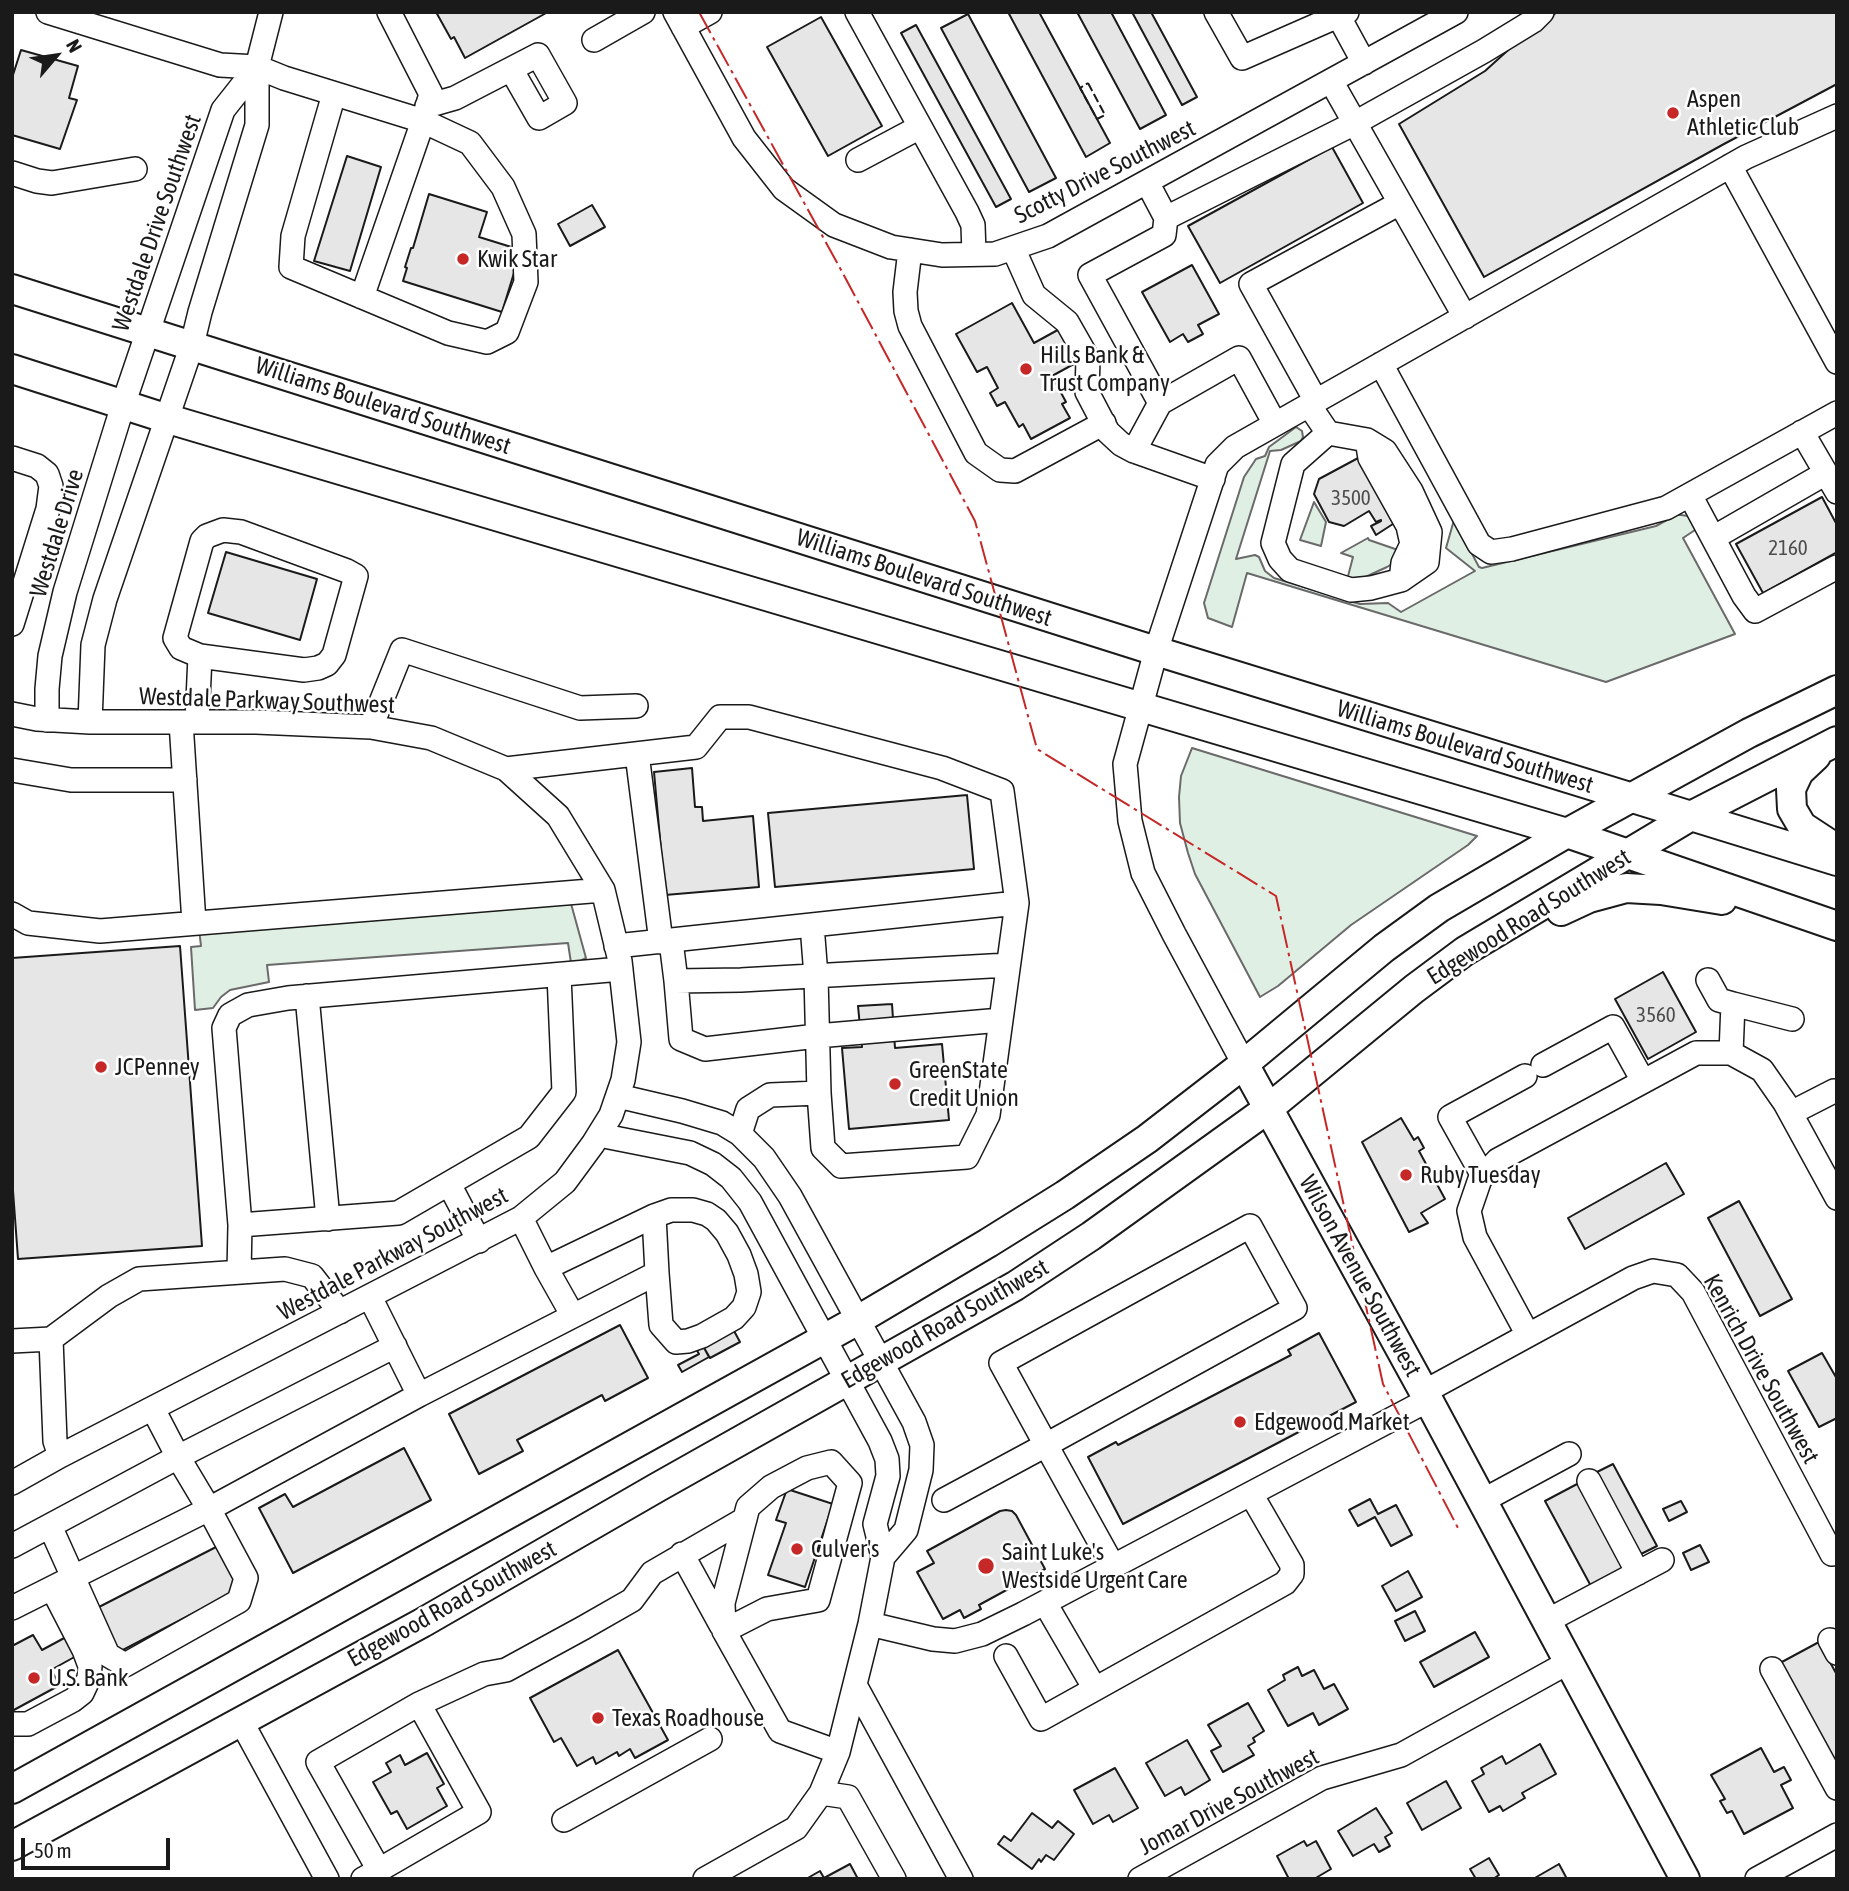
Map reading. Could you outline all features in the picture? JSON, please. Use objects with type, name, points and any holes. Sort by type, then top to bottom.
[{"type":"main road","name":"Williams Boulevard Southwest","points":[[12,289],[1157,652],[1837,861]]},
{"type":"main road","points":[[12,369],[165,418],[1567,833],[1837,926]]},
{"type":"main road","name":"Edgewood Road Southwest","points":[[12,1788],[824,1339],[988,1243],[1147,1139],[1244,1064],[1384,948],[1440,908],[1567,833],[1749,733],[1837,690]]},
{"type":"main road","points":[[1831,744],[1799,772],[1791,789],[1793,809],[1802,826],[1837,849]]},
{"type":"main road","name":"Edgewood Road Southwest","points":[[12,1846],[434,1616],[1015,1286],[1091,1236],[1269,1108],[1465,951],[1691,816],[1831,744]]},
{"type":"main road","points":[[1465,951],[1544,920],[1589,898],[1626,888],[1661,890],[1792,910]]},
{"type":"main road","name":"Wilson Avenue Southwest","points":[[1244,1064],[1685,1879]]},
{"type":"street","points":[[48,12],[220,65],[257,67],[334,93],[425,114],[470,143],[503,187],[524,234],[526,282],[506,332],[486,342],[448,333],[291,267],[293,236],[334,93]]},
{"type":"street","name":"Westdale Drive Southwest","points":[[165,418],[192,345],[257,125],[257,67],[271,12]]},
{"type":"street","points":[[362,297],[431,94],[389,12]]},
{"type":"street","points":[[594,40],[643,12]]},
{"type":"street","points":[[679,20],[710,12]]},
{"type":"street","points":[[857,12],[973,225],[974,254]]},
{"type":"street","points":[[1216,12],[1242,58],[1343,15],[1364,63]]},
{"type":"street","name":"Scotty Drive Southwest","points":[[679,20],[744,138],[783,189],[834,225],[891,247],[942,255],[995,254],[1048,236],[1456,12]]},
{"type":"street","points":[[1166,218],[1355,123],[1484,51],[1533,21],[1542,12]]},
{"type":"street","name":"Westdale Drive Southwest","points":[[123,405],[223,110],[257,67]]},
{"type":"street","points":[[425,114],[511,69]]},
{"type":"street","points":[[1331,81],[1465,317]]},
{"type":"street","name":"Wilson Avenue Southwest","points":[[1244,1064],[1143,873],[1130,821],[1125,764],[1140,706],[1217,466],[1235,447],[1730,166],[1837,116]]},
{"type":"street","points":[[858,160],[920,127]]},
{"type":"street","points":[[1730,166],[1837,362]]},
{"type":"street","points":[[12,173],[52,183],[135,169]]},
{"type":"street","points":[[1147,182],[1166,218],[1164,235],[1090,275],[1160,403]]},
{"type":"street","points":[[1328,433],[1251,284],[1400,203]]},
{"type":"street","points":[[1013,248],[1034,295],[1067,322],[1088,359],[1087,392],[1108,432],[1134,451],[1213,480]]},
{"type":"street","points":[[910,250],[905,292],[910,326],[976,453],[1000,470],[1016,471],[1104,423]]},
{"type":"street","points":[[1134,451],[1160,403],[1239,358],[1275,424]]},
{"type":"street","points":[[1381,364],[1479,544],[1491,552],[1512,549],[1666,508],[1837,413]]},
{"type":"street","name":"Westdale Drive","points":[[47,720],[50,656],[65,592],[123,405]]},
{"type":"street","points":[[90,722],[93,645],[165,418]]},
{"type":"street","points":[[1713,538],[1831,483],[1802,432]]},
{"type":"street","points":[[1328,433],[1367,440],[1385,451],[1412,491],[1430,532],[1427,562],[1401,580],[1351,590],[1290,570],[1280,559],[1273,543],[1293,464],[1328,433]]},
{"type":"street","points":[[12,458],[37,466],[47,474],[51,486],[48,509],[12,624]]},
{"type":"street","points":[[1690,495],[1744,596],[1755,611],[1837,567]]},
{"type":"street","points":[[223,530],[241,532],[356,576],[334,655],[327,664],[304,670],[200,656],[181,648],[175,638],[202,541],[207,536],[223,530]]},
{"type":"street","points":[[371,727],[402,650],[580,708],[636,706]]},
{"type":"street","points":[[194,923],[185,780],[189,722],[200,656]]},
{"type":"street","name":"Westdale Parkway Southwest","points":[[12,714],[47,720],[90,722],[256,722],[371,727],[431,738],[506,769],[558,816],[603,890],[621,969],[629,1042],[624,1080],[611,1115],[599,1135],[565,1182],[521,1219],[12,1483]]},
{"type":"street","points":[[506,769],[696,747],[720,717],[749,717],[942,768],[1002,791],[1017,903],[988,1115],[967,1157],[841,1166],[823,1148],[812,925]]},
{"type":"street","points":[[637,754],[666,941],[676,981],[681,1039],[705,1049],[1001,1020]]},
{"type":"street","points":[[12,770],[71,780],[185,780]]},
{"type":"street","points":[[12,915],[28,923],[100,931],[603,890]]},
{"type":"street","points":[[617,946],[1017,903]]},
{"type":"street","points":[[676,981],[741,980],[1008,965]]},
{"type":"street","points":[[239,1272],[240,1225],[224,1028],[230,1015],[248,1005],[307,996],[621,969]]},
{"type":"street","points":[[240,1225],[398,1213],[529,1137],[564,1092],[559,975]]},
{"type":"street","points":[[1708,980],[1719,1000],[1792,1019]]},
{"type":"street","points":[[307,996],[328,1219]]},
{"type":"street","points":[[1731,1053],[1733,1004]]},
{"type":"street","points":[[1483,1176],[1450,1117],[1612,1027],[1643,1081]]},
{"type":"street","points":[[1528,1335],[1475,1237],[1469,1211],[1480,1179],[1498,1160],[1696,1052],[1731,1053],[1762,1070],[1788,1108],[1837,1198]]},
{"type":"street","points":[[1788,1108],[1836,1089]]},
{"type":"street","points":[[740,1134],[748,1110],[771,1095],[819,1093]]},
{"type":"street","points":[[618,1096],[722,1123],[740,1134],[764,1158],[790,1196],[914,1422],[922,1445],[921,1470],[906,1530],[883,1557]]},
{"type":"street","points":[[599,1135],[690,1153],[713,1164],[731,1178],[750,1202],[880,1441],[887,1460],[888,1476],[875,1524],[883,1557],[870,1624],[838,1752],[821,1793],[796,1828],[705,1879]]},
{"type":"street","points":[[449,1184],[479,1241]]},
{"type":"street","points":[[546,1268],[653,1216],[690,1223],[703,1228],[711,1235],[733,1275],[736,1286],[729,1307],[676,1334],[661,1325],[653,1216]]},
{"type":"street","points":[[521,1219],[573,1316]]},
{"type":"street","points":[[944,1500],[1046,1445],[1295,1308],[1250,1226],[1001,1363],[1046,1445],[1114,1566]]},
{"type":"street","points":[[12,1341],[51,1339],[108,1296],[139,1279],[285,1269],[312,1276],[340,1312]]},
{"type":"street","name":"Kenrich Drive Southwest","points":[[870,1624],[933,1639],[954,1641],[982,1634],[1251,1493],[1426,1396],[1528,1335],[1633,1278],[1653,1271],[1677,1275],[1693,1292],[1832,1554]]},
{"type":"street","points":[[12,1608],[209,1509],[419,1395],[657,1273]]},
{"type":"street","points":[[370,1297],[419,1395]]},
{"type":"street","points":[[51,1339],[55,1441],[60,1456]]},
{"type":"street","points":[[12,1546],[395,1346]]},
{"type":"street","points":[[50,1526],[108,1655],[125,1665],[239,1601],[246,1578],[153,1409]]},
{"type":"street","points":[[1482,1501],[1569,1454]]},
{"type":"street","points":[[831,1462],[849,1483],[818,1600],[767,1609],[724,1631],[723,1602],[748,1507],[771,1487],[807,1468],[831,1462]]},
{"type":"street","points":[[1589,1481],[1638,1573]]},
{"type":"street","points":[[1006,1656],[1041,1719],[1285,1583],[1292,1574],[1292,1565],[1251,1493]]},
{"type":"street","points":[[419,1704],[480,1812],[371,1874],[318,1762],[419,1704],[484,1674],[506,1670],[632,1600],[652,1573],[744,1519]]},
{"type":"street","points":[[682,1555],[780,1731],[838,1752]]},
{"type":"street","points":[[1547,1621],[1662,1560]]},
{"type":"street","points":[[12,1724],[28,1724],[73,1700],[82,1693],[89,1678],[90,1666],[84,1650],[52,1588]]},
{"type":"street","points":[[1045,1603],[1095,1689]]},
{"type":"street","name":"Jomar Drive Southwest","points":[[1140,1879],[1322,1779],[1401,1755],[1569,1662]]},
{"type":"street","points":[[1772,1669],[1837,1788]]},
{"type":"street","points":[[855,1685],[961,1879]]},
{"type":"street","points":[[241,1721],[323,1877]]},
{"type":"street","points":[[564,1820],[710,1739]]},
{"type":"street","points":[[821,1793],[848,1797],[894,1879]]},
{"type":"street","points":[[1757,1879],[1837,1835]]},
{"type":"green space","points":[[1296,427],[1302,431],[1301,441],[1281,450],[1270,451],[1236,559],[1255,555],[1259,557],[1265,571],[1274,578],[1360,604],[1388,603],[1401,612],[1475,571],[1446,548],[1454,520],[1482,568],[1656,526],[1681,515],[1688,516],[1693,521],[1695,530],[1683,538],[1735,634],[1606,682],[1247,573],[1232,627],[1208,618],[1204,603],[1244,477],[1256,459],[1265,456],[1269,447]]},
{"type":"green space","points":[[1314,502],[1326,522],[1321,546],[1300,540]]},
{"type":"green space","points":[[1368,538],[1401,551],[1387,567],[1361,579],[1347,580],[1353,557],[1341,553]]},
{"type":"green space","points":[[1192,748],[1477,836],[1468,845],[1351,925],[1278,986],[1260,997],[1195,874],[1188,853],[1180,823],[1179,797],[1181,776]]},
{"type":"green space","points":[[570,900],[586,958],[575,964],[571,963],[568,943],[267,965],[269,982],[230,990],[213,1008],[195,1010],[191,947],[201,946],[199,929]]},
{"type":"building","points":[[436,12],[548,12],[465,58]]},
{"type":"building","points":[[1008,12],[1039,12],[1110,143],[1086,157]]},
{"type":"building","points":[[1077,12],[1111,12],[1166,115],[1140,129]]},
{"type":"building","points":[[1132,12],[1151,12],[1197,97],[1182,105]]},
{"type":"building","points":[[1558,12],[1837,12],[1837,84],[1484,277],[1399,124],[1485,71],[1537,24]]},
{"type":"building","points":[[968,14],[1056,178],[1029,192],[941,28]]},
{"type":"building","points":[[821,17],[882,126],[828,156],[767,47]]},
{"type":"building","points":[[916,25],[1011,199],[996,207],[901,33]]},
{"type":"building","points":[[21,50],[78,66],[69,98],[77,100],[60,149],[12,135],[12,78]]},
{"type":"building","points":[[1332,147],[1363,203],[1220,283],[1188,226]]},
{"type":"building","points":[[347,156],[381,167],[350,271],[314,261]]},
{"type":"building","name":"Kwik Star","points":[[429,194],[487,212],[479,237],[521,250],[502,312],[403,281]]},
{"type":"building","points":[[592,205],[605,227],[570,246],[558,224]]},
{"type":"building","points":[[1192,265],[1219,314],[1198,325],[1203,334],[1188,342],[1183,334],[1170,342],[1142,292]]},
{"type":"building","name":"Hills Bank & Trust Company","points":[[1012,303],[1034,343],[1065,326],[1083,359],[1052,376],[1066,402],[1062,404],[1070,418],[1031,439],[1023,424],[1019,427],[1005,402],[997,406],[990,393],[998,388],[987,367],[977,372],[956,334]]},
{"type":"building","points":[[1360,457],[1396,522],[1376,535],[1371,526],[1381,520],[1376,522],[1369,511],[1344,526],[1329,522],[1314,494],[1319,479]]},
{"type":"building","points":[[1822,497],[1837,525],[1837,552],[1763,593],[1736,544]]},
{"type":"building","points":[[226,552],[317,579],[300,640],[208,613]]},
{"type":"building","points":[[692,768],[695,807],[702,807],[703,821],[753,816],[759,887],[665,895],[654,772]]},
{"type":"building","points":[[967,795],[974,869],[775,887],[768,813]]},
{"type":"building","name":"JCPenney","points":[[180,946],[202,1246],[18,1259],[12,1177],[12,958]]},
{"type":"building","points":[[1663,972],[1696,1032],[1648,1059],[1615,999]]},
{"type":"building","name":"GreenState Credit Union","points":[[892,1004],[895,1048],[942,1044],[949,1120],[849,1129],[842,1048],[862,1047],[858,1006]]},
{"type":"building","name":"Ruby Tuesday","points":[[1401,1118],[1414,1140],[1418,1137],[1424,1148],[1419,1151],[1445,1199],[1421,1213],[1428,1223],[1409,1232],[1362,1142]]},
{"type":"building","points":[[1666,1163],[1684,1194],[1585,1249],[1568,1218]]},
{"type":"building","points":[[1739,1201],[1792,1299],[1760,1316],[1708,1218]]},
{"type":"building","points":[[620,1325],[648,1378],[605,1401],[602,1395],[517,1440],[523,1451],[479,1474],[449,1414]]},
{"type":"building","points":[[733,1329],[740,1342],[710,1358],[703,1346]]},
{"type":"building","name":"Edgewood Market","points":[[1319,1333],[1356,1402],[1123,1524],[1088,1457],[1116,1442],[1118,1445],[1291,1355],[1288,1350]]},
{"type":"building","points":[[703,1346],[709,1357],[682,1372],[678,1365],[699,1354],[696,1349]]},
{"type":"building","points":[[1822,1353],[1837,1379],[1837,1418],[1819,1427],[1788,1371]]},
{"type":"building","points":[[404,1448],[431,1500],[293,1573],[259,1508],[285,1494],[293,1507]]},
{"type":"building","points":[[1613,1464],[1657,1546],[1639,1555],[1595,1473]]},
{"type":"building","points":[[1579,1483],[1626,1570],[1592,1588],[1545,1501]]},
{"type":"building","name":"Culver's","points":[[787,1489],[833,1504],[805,1587],[768,1575],[786,1523],[776,1520]]},
{"type":"building","points":[[1370,1499],[1378,1514],[1396,1505],[1412,1535],[1391,1546],[1375,1517],[1358,1526],[1349,1510]]},
{"type":"building","points":[[1681,1501],[1687,1512],[1669,1521],[1663,1509]]},
{"type":"building","name":"Saint Luke's Westside Urgent Care","points":[[1006,1510],[1016,1515],[1045,1569],[979,1605],[981,1609],[964,1618],[960,1610],[943,1619],[917,1572],[934,1563],[927,1551]]},
{"type":"building","points":[[1700,1545],[1709,1562],[1691,1570],[1683,1553]]},
{"type":"building","points":[[218,1546],[240,1589],[119,1652],[97,1608]]},
{"type":"building","points":[[1408,1571],[1422,1597],[1396,1611],[1382,1586]]},
{"type":"building","points":[[1415,1611],[1425,1631],[1405,1641],[1395,1621]]},
{"type":"building","points":[[1475,1632],[1489,1657],[1434,1687],[1420,1662]]},
{"type":"building","name":"U.S. Bank","points":[[33,1635],[42,1650],[68,1636],[78,1655],[51,1670],[60,1685],[12,1711],[12,1646]]},
{"type":"building","points":[[1819,1642],[1837,1675],[1837,1769],[1780,1663]]},
{"type":"building","name":"Texas Roadhouse","points":[[618,1650],[668,1740],[635,1758],[630,1749],[619,1756],[617,1752],[596,1764],[593,1757],[577,1766],[561,1738],[554,1742],[530,1698]]},
{"type":"building","points":[[1298,1667],[1302,1676],[1314,1670],[1324,1689],[1334,1684],[1348,1709],[1319,1725],[1313,1713],[1288,1726],[1268,1690],[1285,1680],[1283,1675]]},
{"type":"building","points":[[1248,1703],[1264,1731],[1253,1738],[1255,1742],[1248,1746],[1254,1755],[1223,1772],[1211,1751],[1221,1746],[1208,1725]]},
{"type":"building","points":[[1187,1740],[1210,1780],[1185,1795],[1181,1787],[1165,1796],[1146,1763]]},
{"type":"building","points":[[1540,1744],[1556,1774],[1522,1793],[1525,1798],[1503,1811],[1500,1806],[1489,1812],[1472,1781],[1484,1774],[1481,1768],[1502,1756],[1506,1764]]},
{"type":"building","points":[[1761,1748],[1774,1772],[1784,1767],[1791,1780],[1781,1785],[1793,1808],[1744,1834],[1732,1811],[1727,1813],[1720,1801],[1725,1799],[1711,1775]]},
{"type":"building","points":[[427,1753],[444,1784],[437,1788],[447,1806],[407,1829],[397,1811],[391,1814],[373,1782],[391,1772],[386,1763],[400,1755],[405,1765]]},
{"type":"building","points":[[1115,1768],[1138,1808],[1113,1822],[1109,1815],[1093,1824],[1074,1790]]},
{"type":"building","points":[[1446,1781],[1461,1808],[1422,1830],[1407,1803]]},
{"type":"building","points":[[1376,1808],[1392,1833],[1385,1837],[1390,1846],[1379,1852],[1374,1844],[1353,1856],[1338,1831]]},
{"type":"building","points":[[1032,1813],[1052,1828],[1058,1821],[1074,1834],[1054,1860],[1046,1855],[1041,1862],[1039,1859],[1032,1869],[998,1844],[1004,1836],[1011,1841]]},
{"type":"building","points":[[1304,1841],[1307,1846],[1316,1841],[1331,1869],[1314,1879],[1289,1879],[1277,1856]]},
{"type":"building","points":[[1489,1858],[1499,1875],[1493,1879],[1476,1879],[1470,1869]]},
{"type":"building","points":[[850,1864],[858,1879],[806,1879],[820,1871],[824,1878]]},
{"type":"building","points":[[1559,1864],[1567,1879],[1533,1879]]},
{"type":"fence","points":[[1088,83],[1105,115],[1097,119],[1080,88],[1088,83]]},
{"type":"power","points":[[699,12],[975,521],[1037,749],[1276,896],[1383,1384],[1458,1528]]},
{"type":"place","name":"Aspen Athletic Club","points":[[1673,113]]},
{"type":"place","name":"Kwik Star","points":[[463,259]]},
{"type":"place","name":"Hills Bank & Trust Company","points":[[1026,369]]},
{"type":"place","name":"JCPenney","points":[[101,1067]]},
{"type":"place","name":"GreenState Credit Union","points":[[895,1084]]},
{"type":"place","name":"Ruby Tuesday","points":[[1406,1175]]},
{"type":"place","name":"Edgewood Market","points":[[1240,1422]]},
{"type":"place","name":"Culver's","points":[[797,1549]]},
{"type":"place","name":"Saint Luke's Westside Urgent Care","points":[[986,1566]]},
{"type":"place","name":"U.S. Bank","points":[[34,1678]]},
{"type":"place","name":"Texas Roadhouse","points":[[598,1718]]}]
